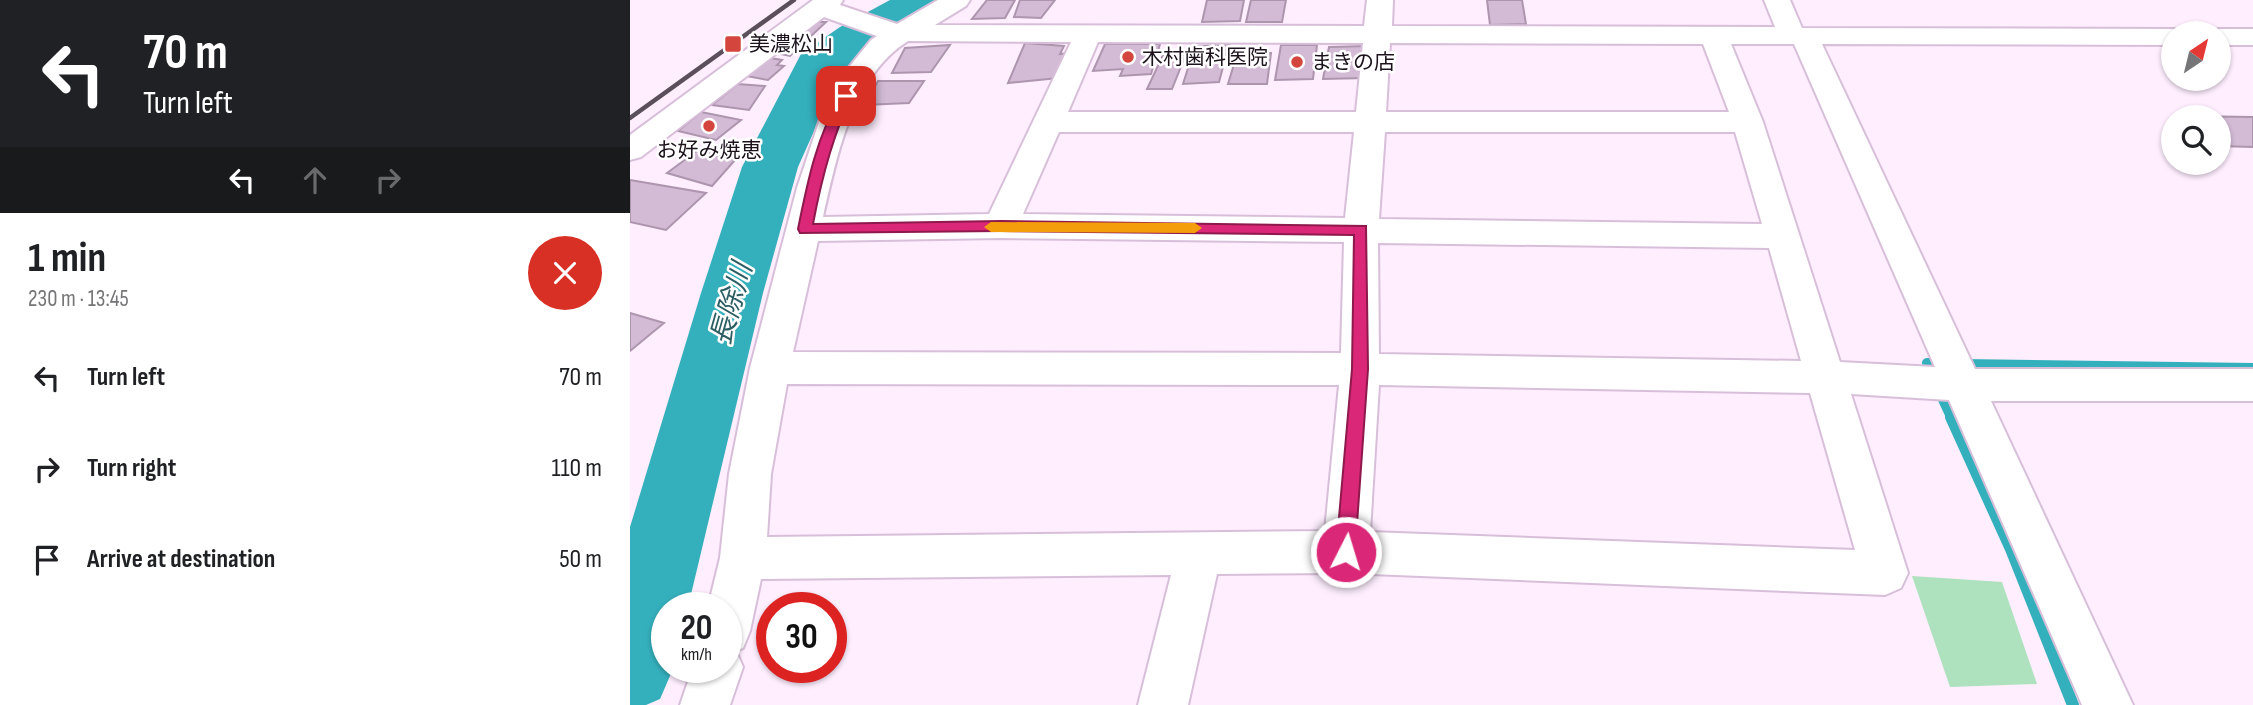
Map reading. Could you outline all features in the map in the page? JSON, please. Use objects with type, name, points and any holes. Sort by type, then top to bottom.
[{"type":"street","points":[[736,592],[744,558],[750,474],[770,368],[813,188],[836,116],[856,77],[894,32],[957,0]]},
{"type":"street","points":[[1777,0],[1798,36],[1964,385],[2108,705]]},
{"type":"street","points":[[630,150],[832,7],[894,32],[1088,34],[1378,17],[1714,35],[2161,37]]},
{"type":"street","points":[[1346,552],[1360,369],[1361,230],[1378,17]]},
{"type":"street","points":[[1001,226],[1088,34]]},
{"type":"street","points":[[744,558],[1346,552],[1885,573],[1748,122],[1714,35]]},
{"type":"street","points":[[2231,37],[2253,37]]},
{"type":"street","points":[[1047,122],[1748,122]]},
{"type":"street","points":[[805,229],[1001,226],[1783,236]]},
{"type":"street","points":[[770,368],[1360,369],[1826,377],[1964,385],[2253,385]]},
{"type":"street","points":[[1163,705],[1199,553]]},
{"type":"street","points":[[705,705],[713,683]]},
{"type":"green space","points":[[1912,576],[2002,582],[2037,684],[1950,687]]},
{"type":"building","points":[[987,0],[1015,0],[1005,18],[972,19]]},
{"type":"building","points":[[1020,0],[1055,0],[1041,18],[1014,17]]},
{"type":"building","points":[[1207,0],[1244,0],[1240,21],[1202,22]]},
{"type":"building","points":[[1251,0],[1286,0],[1282,22],[1246,22]]},
{"type":"building","points":[[1487,0],[1522,0],[1526,24],[1490,25]]},
{"type":"building","points":[[814,22],[826,22],[790,56],[776,53]]},
{"type":"building","points":[[1025,43],[1064,46],[1060,54],[1069,53],[1058,78],[1008,83]]},
{"type":"building","name":"木村歯科医院","points":[[1105,44],[1160,44],[1151,74],[1120,76],[1123,69],[1093,71]]},
{"type":"building","points":[[950,45],[931,72],[892,73],[905,48]]},
{"type":"building","points":[[1229,45],[1219,82],[1183,84],[1195,46]]},
{"type":"building","name":"まきの店","points":[[1281,45],[1317,45],[1313,79],[1275,80]]},
{"type":"building","points":[[1367,46],[1367,78],[1323,79],[1329,47]]},
{"type":"building","points":[[1238,51],[1271,53],[1267,84],[1228,84]]},
{"type":"building","points":[[1186,54],[1172,89],[1147,89],[1163,55]]},
{"type":"building","points":[[770,58],[782,60],[777,65],[784,66],[768,80],[746,76]]},
{"type":"building","points":[[878,81],[924,81],[909,103],[865,105]]},
{"type":"building","points":[[738,84],[765,86],[749,110],[712,105]]},
{"type":"building","name":"お好み焼恵","points":[[701,112],[741,120],[716,140],[678,131]]},
{"type":"building","points":[[2231,117],[2253,117],[2253,147],[2231,146]]},
{"type":"building","points":[[698,150],[735,160],[712,186],[667,173]]},
{"type":"building","points":[[630,180],[706,193],[666,230],[630,222]]},
{"type":"building","points":[[630,313],[664,323],[630,351]]},
{"type":"waterway","name":"長除川","points":[[630,669],[732,293],[770,167],[819,65],[857,37],[924,0]]},
{"type":"waterway","points":[[1929,369],[1927,363],[1932,363]]},
{"type":"waterway","points":[[1962,364],[2253,368]]},
{"type":"waterway","points":[[1938,389],[1952,419]]},
{"type":"waterway","points":[[1951,417],[2011,549],[2073,705]]},
{"type":"railway","points":[[630,118],[794,0]]},
{"type":"slow traffic","points":[[991,227],[1195,228]]},
{"type":"place","name":"美濃松山","points":[[733,44]]},
{"type":"place","name":"木村歯科医院","points":[[1128,57]]},
{"type":"place","name":"まきの店","points":[[1297,62]]},
{"type":"place","name":"お好み焼恵","points":[[709,126]]},
{"type":"route","points":[[846,96],[836,116],[813,188],[805,229],[1001,226],[1361,230],[1360,369],[1346,552]]}]
